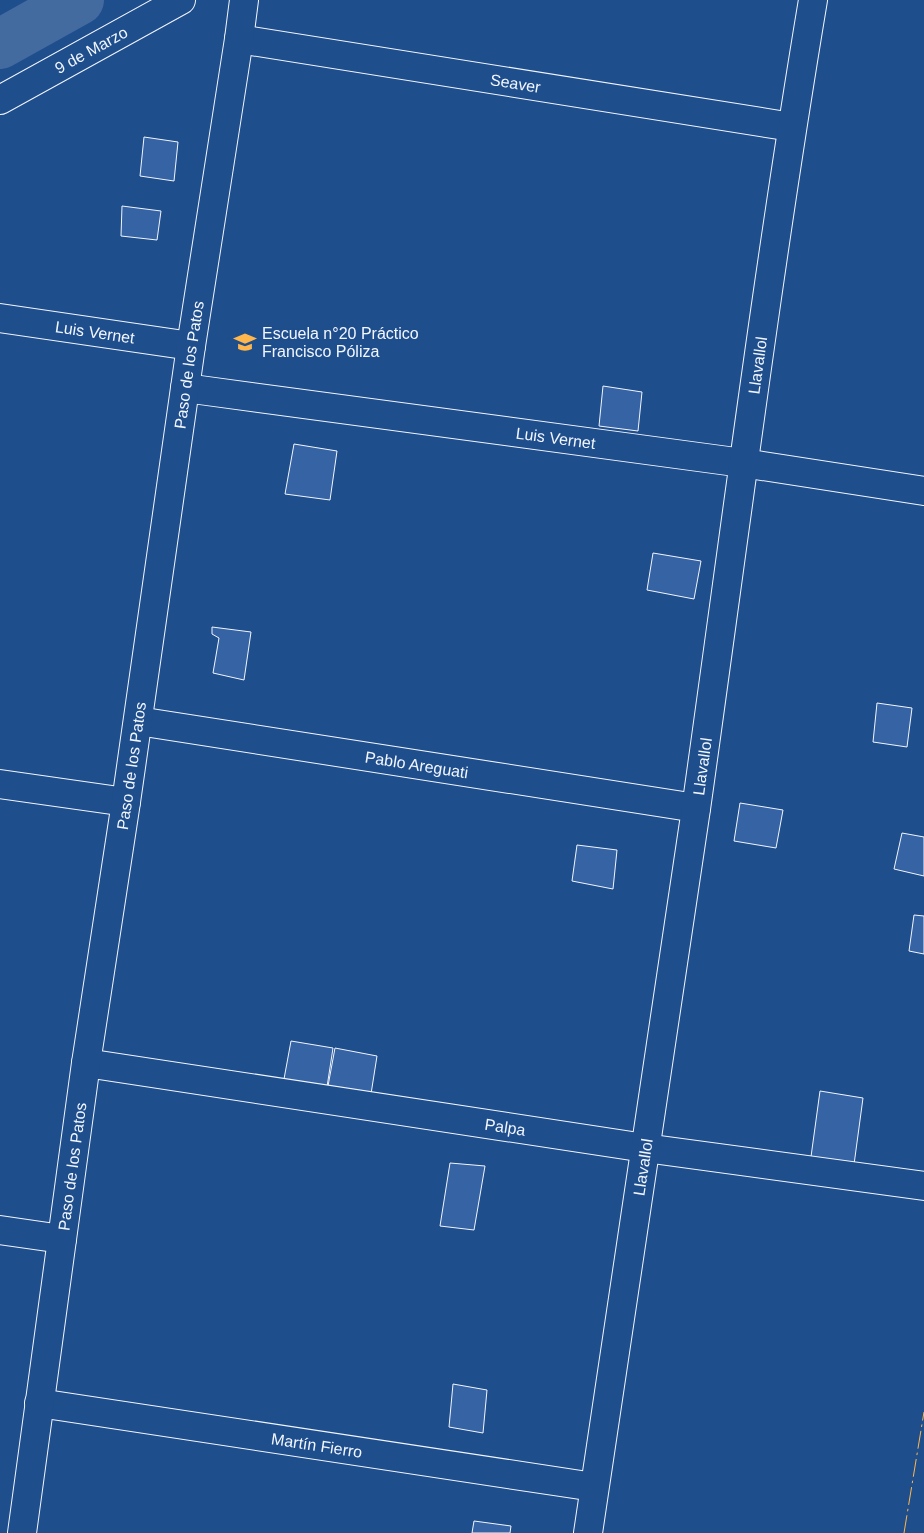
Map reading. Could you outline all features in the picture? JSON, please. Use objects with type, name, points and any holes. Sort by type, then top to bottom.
[{"type":"street","name":"9 de Marzo","points":[[0,100],[181,0]]},
{"type":"street","name":"Paso de los Patos","points":[[22,1533],[86,1063],[138,721],[191,346],[240,39],[244,0]]},
{"type":"street","name":"Llavallol","points":[[588,1533],[696,808],[743,463],[792,127],[813,0]]},
{"type":"street","name":"Seaver","points":[[240,39],[792,127]]},
{"type":"street","name":"Luis Vernet","points":[[0,318],[191,346]]},
{"type":"street","name":"Luis Vernet","points":[[185,388],[743,463],[924,491]]},
{"type":"street","name":"Pablo Areguati","points":[[138,721],[696,808]]},
{"type":"street","points":[[0,784],[126,802]]},
{"type":"street","name":"Palpa","points":[[86,1063],[645,1148],[924,1186]]},
{"type":"street","points":[[0,1230],[62,1239]]},
{"type":"street","name":"Martín Fierro","points":[[39,1404],[594,1487]]},
{"type":"building","points":[[144,137],[178,142],[174,181],[140,176]]},
{"type":"building","points":[[122,206],[161,211],[157,240],[121,236]]},
{"type":"building","points":[[603,386],[642,392],[638,431],[599,426]]},
{"type":"building","points":[[294,444],[337,451],[330,500],[285,494]]},
{"type":"building","points":[[653,553],[701,561],[694,599],[647,590]]},
{"type":"building","points":[[212,627],[251,632],[244,680],[213,673],[219,638],[212,634]]},
{"type":"building","points":[[877,703],[912,708],[907,747],[873,742]]},
{"type":"building","points":[[740,803],[783,810],[776,848],[734,841]]},
{"type":"building","points":[[902,833],[924,837],[924,876],[894,869]]},
{"type":"building","points":[[577,845],[617,850],[613,889],[572,881]]},
{"type":"building","points":[[914,915],[924,916],[924,954],[909,951]]},
{"type":"building","points":[[291,1041],[333,1048],[327,1087],[284,1079]]},
{"type":"building","points":[[335,1048],[377,1056],[371,1094],[328,1086]]},
{"type":"building","points":[[820,1091],[863,1098],[853,1172],[810,1164]]},
{"type":"building","points":[[450,1163],[485,1166],[474,1230],[440,1226]]},
{"type":"building","points":[[453,1384],[487,1390],[483,1433],[449,1427]]},
{"type":"building","points":[[474,1521],[511,1526],[510,1533],[472,1533]]},
{"type":"waterway","points":[[0,44],[79,0]]},
{"type":"power","points":[[904,1533],[924,1412]]},
{"type":"place","name":"Escuela n°20 Práctico Francisco Póliza","points":[[245,342]]}]
